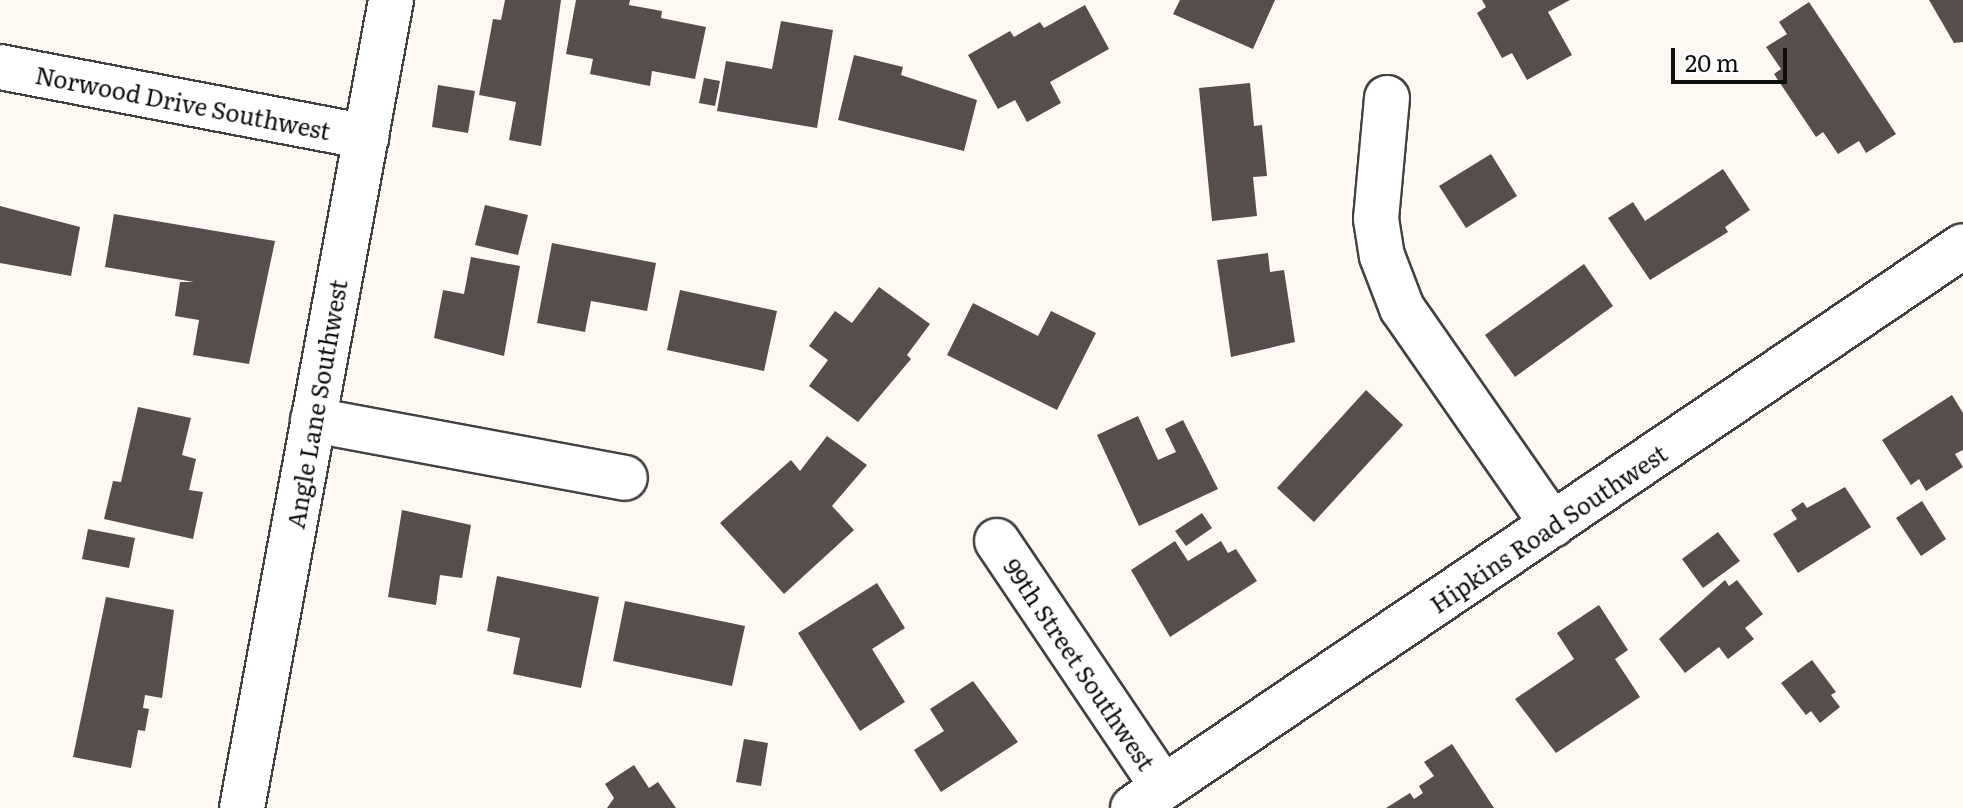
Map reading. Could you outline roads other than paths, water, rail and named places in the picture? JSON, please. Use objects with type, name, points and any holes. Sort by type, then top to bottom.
[{"type":"street","name":"Angle Lane Southwest","points":[[242,808],[391,0]]},
{"type":"street","name":"Norwood Drive Southwest","points":[[0,67],[366,137]]},
{"type":"street","points":[[1387,98],[1376,219],[1382,256],[1402,308],[1553,525]]},
{"type":"street","name":"Hipkins Road Southwest","points":[[1148,798],[1963,246]]},
{"type":"street","points":[[313,420],[625,478]]},
{"type":"street","name":"99th Street Southwest","points":[[997,541],[1148,798]]}]
